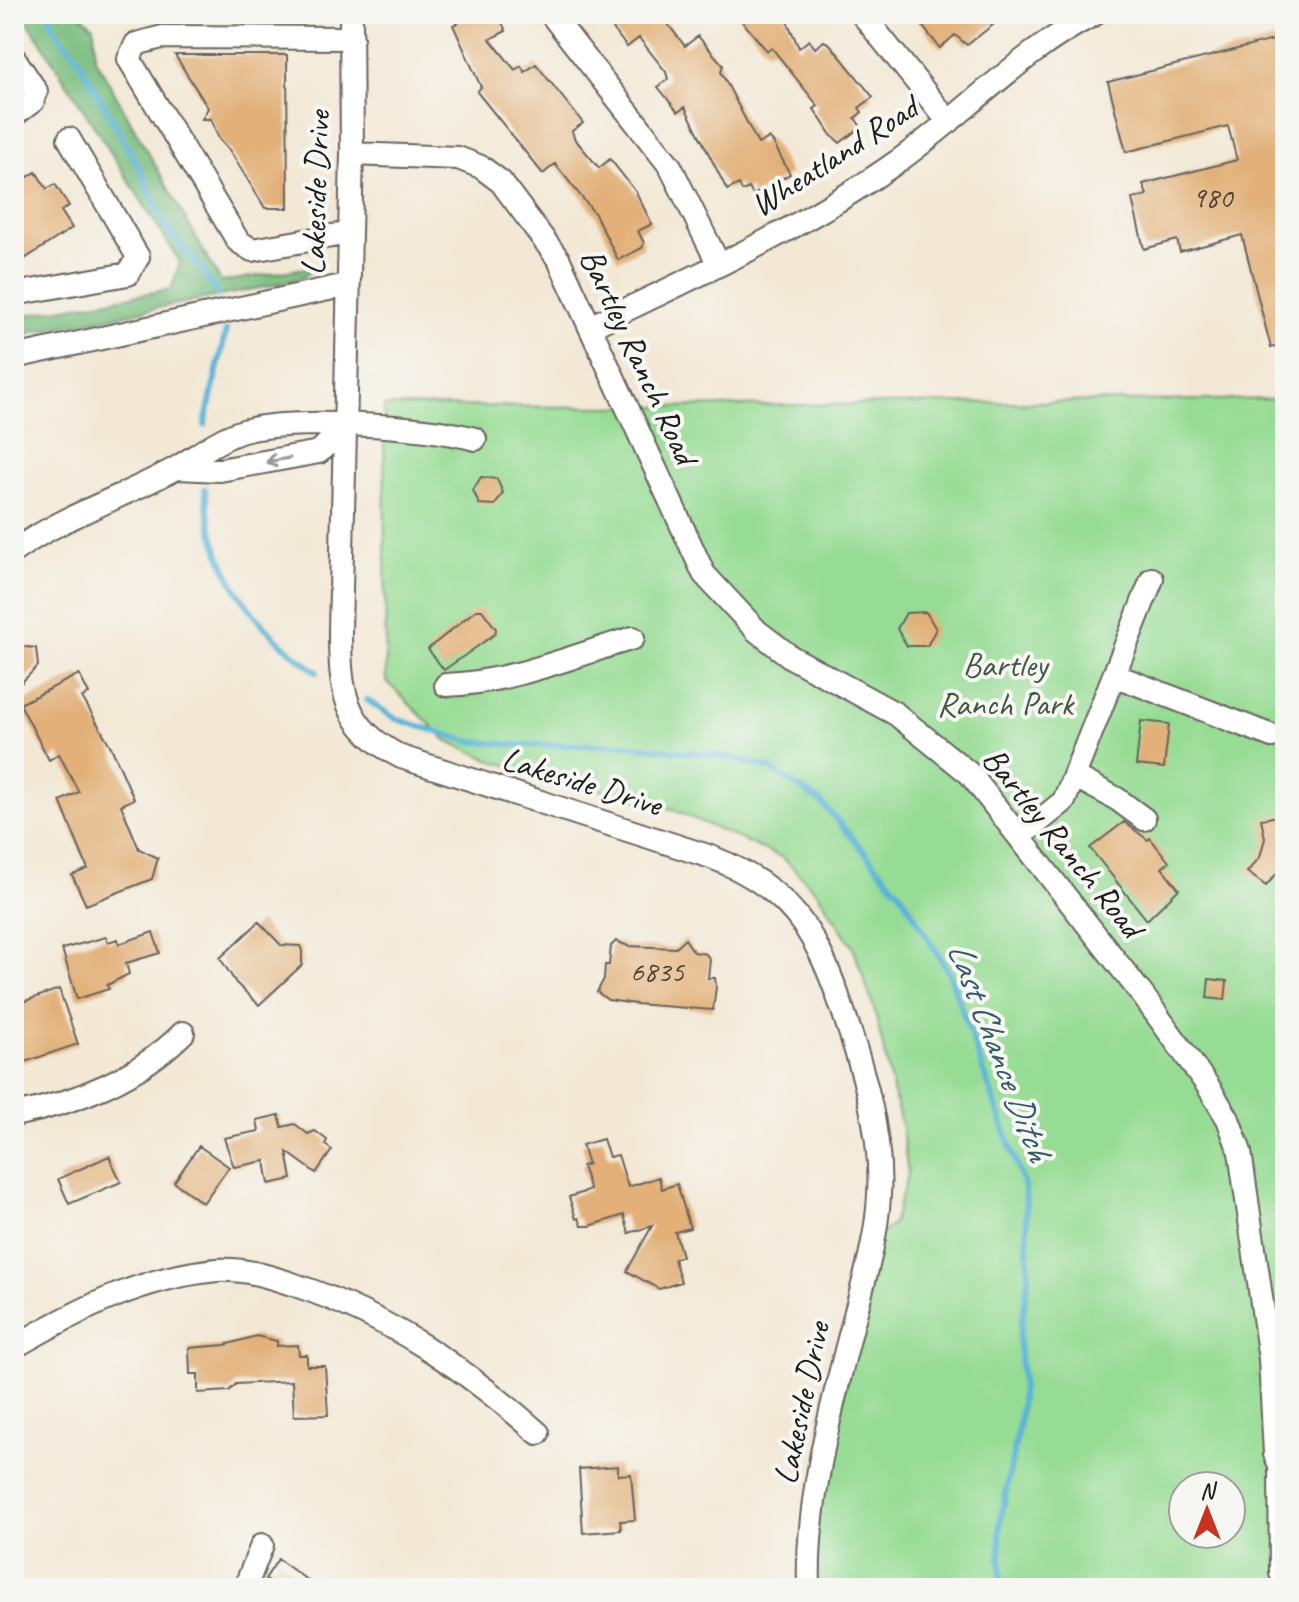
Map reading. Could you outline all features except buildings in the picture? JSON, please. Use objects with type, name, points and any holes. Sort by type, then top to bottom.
[{"type":"street","name":"Lakeside Drive","points":[[351,14],[352,154],[340,661],[346,702],[360,727],[401,757],[711,857],[749,874],[769,886],[796,912],[826,962],[868,1100],[880,1191],[869,1261],[816,1494],[809,1547],[809,1588]]},
{"type":"street","points":[[551,14],[670,166],[719,265]]},
{"type":"street","points":[[862,14],[949,122]]},
{"type":"street","name":"Wheatland Road","points":[[592,326],[719,265],[847,197],[949,122],[1051,40],[1095,14]]},
{"type":"street","points":[[349,233],[252,250],[238,241],[129,59],[136,44],[162,37],[352,38]]},
{"type":"street","points":[[14,58],[36,91],[33,101],[14,115]]},
{"type":"street","points":[[14,294],[128,274],[138,257],[69,139]]},
{"type":"street","name":"Bartley Ranch Road","points":[[352,154],[458,158],[481,167],[501,182],[534,222],[559,260],[704,574],[757,631],[791,657],[885,707],[927,736],[970,774],[1144,997],[1208,1086],[1228,1119],[1240,1152],[1279,1411],[1275,1454],[1282,1473],[1284,1581]]},
{"type":"street","points":[[14,357],[347,285]]},
{"type":"street","points":[[18,548],[79,511],[178,468],[196,454],[240,432],[297,423],[475,439]]},
{"type":"street","points":[[178,468],[220,470],[319,452],[345,426]]},
{"type":"street","points":[[1021,836],[1064,801],[1152,579]]},
{"type":"street","points":[[446,685],[465,684],[540,666],[633,638]]},
{"type":"street","points":[[1114,675],[1272,736]]},
{"type":"street","points":[[1074,776],[1117,799],[1144,819]]},
{"type":"street","points":[[14,1115],[80,1097],[156,1059],[183,1033]]},
{"type":"street","points":[[14,1347],[79,1310],[141,1285],[221,1270],[264,1274],[336,1299],[419,1341],[478,1381],[538,1433]]},
{"type":"street","points":[[245,1588],[262,1545]]},
{"type":"green space","points":[[23,14],[80,14],[94,27],[95,58],[221,282],[318,266],[302,278],[265,287],[14,336],[14,317],[171,289],[180,262]]},
{"type":"green space","name":"Bartley Ranch Park","points":[[1285,399],[1285,1588],[813,1588],[813,1537],[878,1237],[893,1224],[908,1175],[902,1129],[874,1008],[853,947],[817,892],[783,858],[672,809],[495,762],[446,740],[386,681],[384,406],[649,407]]},
{"type":"waterway","name":"Last Chance Ditch","points":[[48,14],[57,33],[76,55],[140,169],[166,228],[202,269],[218,295]]},
{"type":"waterway","name":"Last Chance Ditch","points":[[205,425],[226,330]]},
{"type":"waterway","name":"Last Chance Ditch","points":[[205,489],[216,545],[239,593],[273,635],[317,672]]},
{"type":"waterway","name":"Last Chance Ditch","points":[[367,700],[396,719],[468,741],[515,745],[626,745],[727,757],[769,768],[821,802],[902,895],[949,973],[1025,1188],[1029,1274],[1019,1340],[1022,1382],[1020,1418],[1000,1523],[1001,1588]]}]
